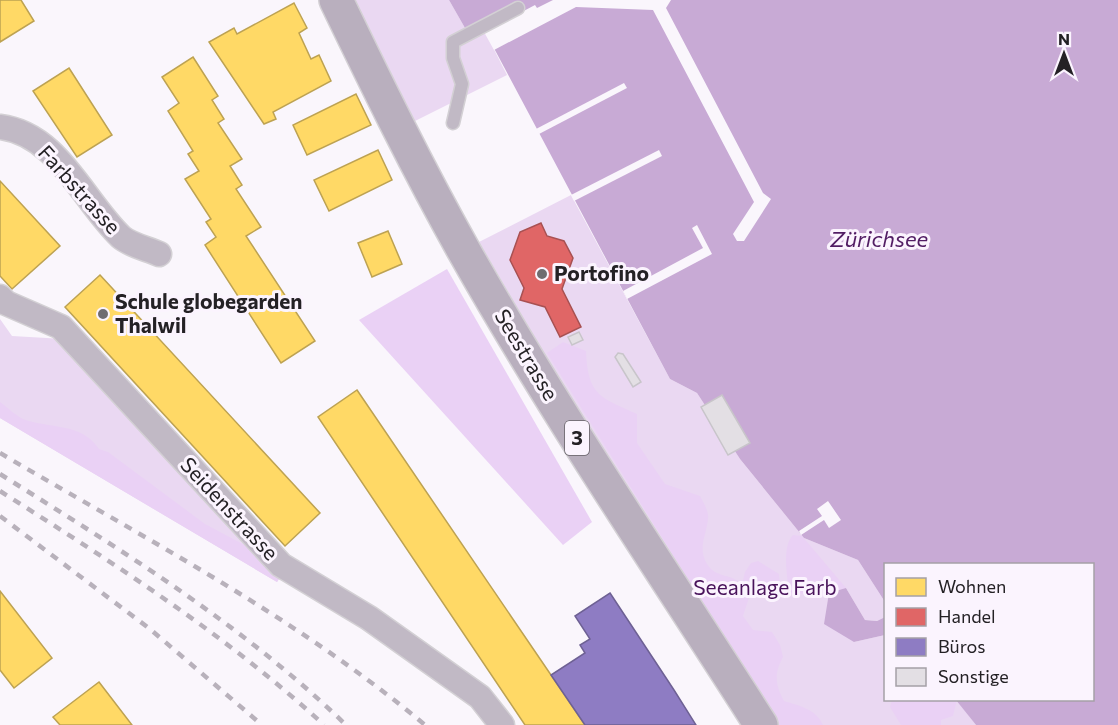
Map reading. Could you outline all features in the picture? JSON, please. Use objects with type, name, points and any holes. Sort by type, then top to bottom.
[{"type":"main road","name":"Seestrasse","points":[[336,0],[405,142],[465,252],[564,417],[761,725]]},
{"type":"street","name":"Farbstrasse","points":[[0,126],[20,132],[52,155],[122,239],[159,254]]},
{"type":"street","name":"Seidenstrasse","points":[[0,297],[6,303],[61,327],[281,565],[369,618],[480,697],[502,725]]},
{"type":"lane","points":[[453,123],[462,84],[453,58],[453,42],[518,8]]},
{"type":"green space","points":[[352,0],[449,0],[465,28],[480,22],[507,75],[411,123]]},
{"type":"green space","name":"Seeanlage Farb","points":[[571,195],[670,379],[697,393],[740,459],[804,538],[858,560],[884,600],[884,618],[877,621],[865,620],[846,588],[854,642],[884,635],[884,701],[958,701],[976,725],[773,725],[558,378],[479,242]]},
{"type":"green space","points":[[447,269],[592,522],[563,545],[359,320]]},
{"type":"green space","points":[[0,319],[12,336],[64,339],[279,579],[277,582],[0,418]]},
{"type":"green space","points":[[563,342],[586,351],[590,377],[598,393],[637,414],[637,443],[665,484],[700,496],[708,515],[703,552],[711,569],[742,585],[745,572],[751,563],[758,561],[779,574],[780,588],[760,592],[749,586],[743,590],[749,598],[743,616],[753,630],[772,632],[780,645],[783,657],[777,679],[784,701],[812,712],[823,725],[779,725],[547,353]]},
{"type":"green space","points":[[0,402],[23,419],[83,434],[99,449],[108,452],[205,524],[250,548],[279,579],[277,582],[0,418]]},
{"type":"green space","points":[[793,535],[802,536],[846,588],[829,593],[789,594],[786,555]]},
{"type":"green space","points":[[892,701],[957,701],[953,716],[941,720],[941,725],[901,725],[890,707]]},
{"type":"water","name":"Zürichsee","points":[[449,0],[1118,0],[1118,725],[976,725],[957,701],[1094,701],[1094,563],[884,563],[884,600],[858,560],[804,538],[740,459],[697,393],[670,379],[480,22],[465,28]]},
{"type":"water","points":[[846,588],[865,620],[877,621],[884,618],[884,635],[854,642],[824,624],[829,593]]},
{"type":"pier","points":[[553,0],[671,0],[666,8],[763,193],[771,199],[744,241],[737,241],[733,234],[754,202],[653,10],[576,7],[494,50],[484,32],[535,5],[537,8]]},
{"type":"pier","points":[[624,83],[627,88],[539,134],[536,129]]},
{"type":"pier","points":[[659,150],[662,156],[574,201],[571,195]]},
{"type":"pier","points":[[697,225],[712,254],[627,299],[623,291],[703,248],[692,228]]},
{"type":"pier","points":[[828,501],[841,520],[829,528],[824,520],[801,535],[799,531],[822,516],[817,509]]},
{"type":"building: Wohnen","points":[[0,0],[21,0],[34,21],[0,42]]},
{"type":"building: Wohnen","points":[[294,3],[307,28],[299,33],[311,59],[319,55],[331,81],[273,112],[276,119],[264,124],[209,42],[234,28],[237,34]]},
{"type":"building: Wohnen","points":[[193,57],[218,96],[212,100],[224,119],[218,123],[242,159],[230,166],[242,185],[236,189],[261,227],[246,236],[315,341],[281,363],[205,245],[216,237],[206,222],[211,219],[185,179],[199,171],[188,154],[193,151],[168,111],[179,103],[162,77]]},
{"type":"building: Wohnen","points":[[69,68],[112,135],[77,157],[33,91]]},
{"type":"building: Wohnen","points":[[356,94],[371,125],[307,155],[293,125]]},
{"type":"building: Wohnen","points":[[378,150],[392,180],[329,211],[314,180]]},
{"type":"building: Wohnen","points":[[0,181],[60,246],[12,289],[0,276]]},
{"type":"building: Wohnen","points":[[388,231],[402,264],[372,277],[358,243]]},
{"type":"building: Wohnen","points":[[100,275],[320,513],[285,546],[65,307]]},
{"type":"building: Wohnen","points":[[357,390],[585,725],[525,725],[318,417]]},
{"type":"building: Wohnen","points":[[0,591],[52,658],[14,688],[0,670]]},
{"type":"building: Wohnen","points":[[99,682],[132,725],[60,725],[53,717]]},
{"type":"building: Handel","name":"Portofino","points":[[541,223],[547,236],[564,241],[573,258],[562,289],[581,327],[560,337],[545,307],[520,300],[524,288],[510,260],[520,232]]},
{"type":"building: Büros","points":[[610,593],[696,725],[585,725],[551,675],[585,653],[580,645],[590,639],[575,616]]},
{"type":"building: Sonstige","points":[[579,332],[583,340],[572,345],[568,337]]},
{"type":"building: Sonstige","points":[[618,353],[623,354],[641,382],[633,387],[615,357]]},
{"type":"building: Sonstige","points":[[722,395],[750,443],[728,455],[701,407]]},
{"type":"railway","points":[[0,453],[272,614],[376,686],[425,725]]},
{"type":"railway","points":[[0,474],[180,590],[266,654],[346,725]]},
{"type":"railway","points":[[0,491],[126,573],[208,630],[248,660],[324,725]]},
{"type":"railway","points":[[0,516],[150,629],[262,725]]},
{"type":"place","name":"Portofino","points":[[542,274]]},
{"type":"place","name":"Schule globegarden Thalwil","points":[[103,314]]}]
